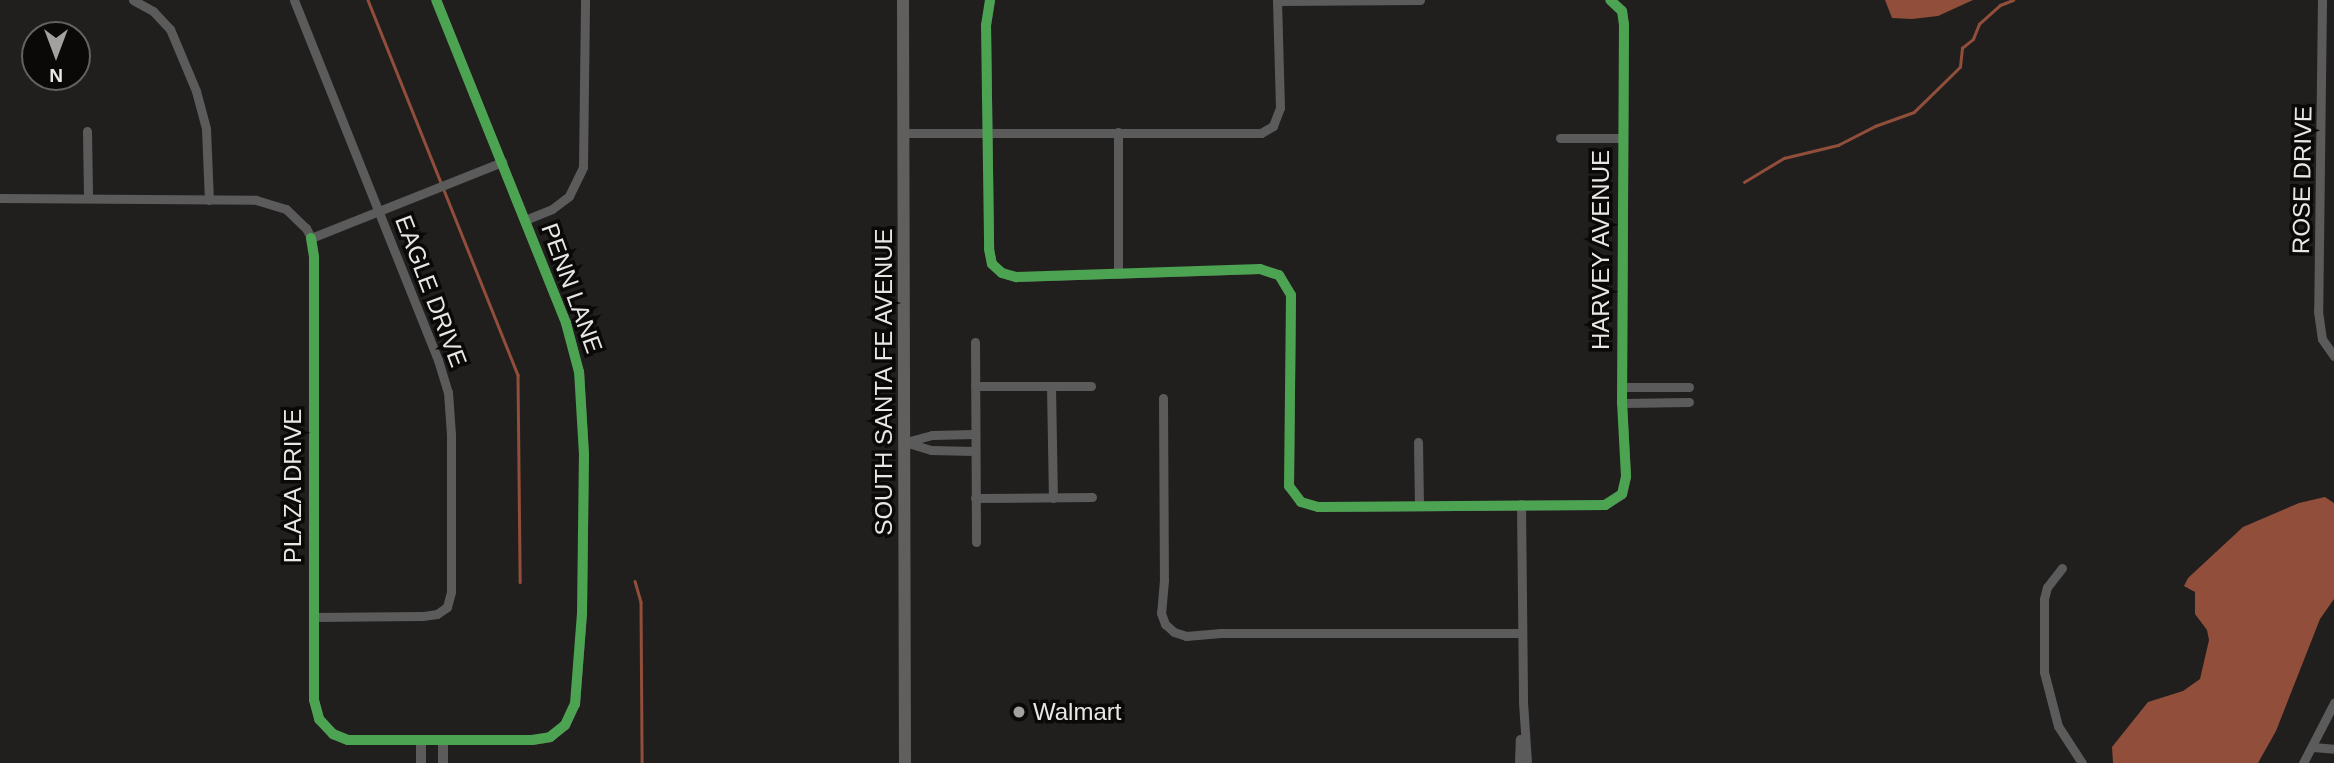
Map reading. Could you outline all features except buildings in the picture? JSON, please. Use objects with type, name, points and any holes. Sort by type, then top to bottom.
[{"type":"main road","name":"SOUTH SANTA FE AVENUE","points":[[903,0],[905,763]]},
{"type":"street","points":[[133,0],[153,11],[170,29],[196,91],[206,129],[209,200]]},
{"type":"street","name":"EAGLE DRIVE","points":[[294,0],[438,360],[448,392],[451,425],[451,592],[443,611],[422,616],[314,617]]},
{"type":"street","name":"PENN LANE","points":[[436,0],[571,337],[582,395],[583,592],[575,704],[561,730],[550,737],[532,740],[443,740]]},
{"type":"street","points":[[525,220],[552,209],[569,196],[583,167],[585,0]]},
{"type":"street","points":[[990,0],[986,25],[989,249],[996,268],[1017,277],[1235,272],[1260,269],[1279,275],[1291,295],[1288,477],[1289,486],[1296,498],[1307,505],[1318,507],[1521,504],[1523,702],[1527,763]]},
{"type":"street","points":[[903,133],[1223,131],[1252,135],[1273,126],[1280,108],[1277,1],[1420,0]]},
{"type":"street","name":"ROSE DRIVE","points":[[2322,0],[2318,311],[2322,339],[2334,356]]},
{"type":"street","name":"HARVEY AVENUE","points":[[1521,504],[1605,505],[1619,498],[1625,489],[1622,403],[1624,25],[1622,11],[1612,1]]},
{"type":"street","points":[[87,131],[88,198]]},
{"type":"street","points":[[1118,132],[1118,273]]},
{"type":"street","points":[[1560,138],[1622,138]]},
{"type":"street","points":[[0,198],[256,200],[277,205],[301,222],[311,237],[502,162]]},
{"type":"street","name":"PLAZA DRIVE","points":[[311,237],[314,257],[315,710],[328,731],[348,740],[421,740]]},
{"type":"street","points":[[975,342],[976,542]]},
{"type":"street","points":[[975,386],[1091,386]]},
{"type":"street","points":[[1051,386],[1053,498]]},
{"type":"street","points":[[1623,387],[1689,387]]},
{"type":"street","points":[[1668,387],[1668,402]]},
{"type":"street","points":[[1163,398],[1164,580],[1161,613],[1169,629],[1186,636],[1221,633],[1522,633]]},
{"type":"street","points":[[1622,403],[1689,402]]},
{"type":"street","points":[[906,442],[932,435],[975,434]]},
{"type":"street","points":[[906,442],[931,450],[974,451]]},
{"type":"street","points":[[1418,442],[1419,505]]},
{"type":"street","points":[[975,498],[1092,497]]},
{"type":"street","points":[[2063,568],[2047,587],[2044,599],[2044,672],[2058,726],[2082,763]]},
{"type":"street","points":[[1519,763],[1523,702]]},
{"type":"street","points":[[2303,763],[2334,703]]},
{"type":"street","points":[[421,763],[421,740],[443,740],[443,763]]},
{"type":"street","points":[[2313,747],[2334,749]]},
{"type":"shaded area","points":[[1885,0],[1973,0],[1938,16],[1912,19],[1892,18]]},
{"type":"shaded area","points":[[2325,497],[2334,503],[2334,599],[2320,619],[2276,731],[2258,763],[2113,763],[2112,747],[2148,702],[2183,691],[2200,679],[2209,640],[2207,630],[2195,614],[2195,592],[2184,586],[2188,578],[2243,527],[2299,503]]},
{"type":"waterway","points":[[368,0],[518,375],[520,582]]},
{"type":"waterway","points":[[1744,182],[1784,158],[1838,145],[1875,126],[1914,112],[1960,67],[1962,48],[1973,39],[1979,24],[2000,5],[2013,0]]},
{"type":"waterway","points":[[635,581],[641,602],[642,763]]},
{"type":"cycle path","points":[[311,238],[314,257],[314,700],[319,719],[333,734],[348,740],[532,740],[550,737],[565,725],[575,704],[582,613],[584,455],[579,372],[566,323],[436,0]]},
{"type":"cycle path","points":[[990,0],[986,25],[989,249],[992,264],[1002,273],[1016,277],[1260,269],[1279,275],[1291,295],[1289,486],[1301,502],[1318,507],[1605,505],[1622,494],[1626,476],[1622,403],[1624,25],[1622,11],[1610,0]]},
{"type":"place","name":"Walmart","points":[[1019,712]]}]
